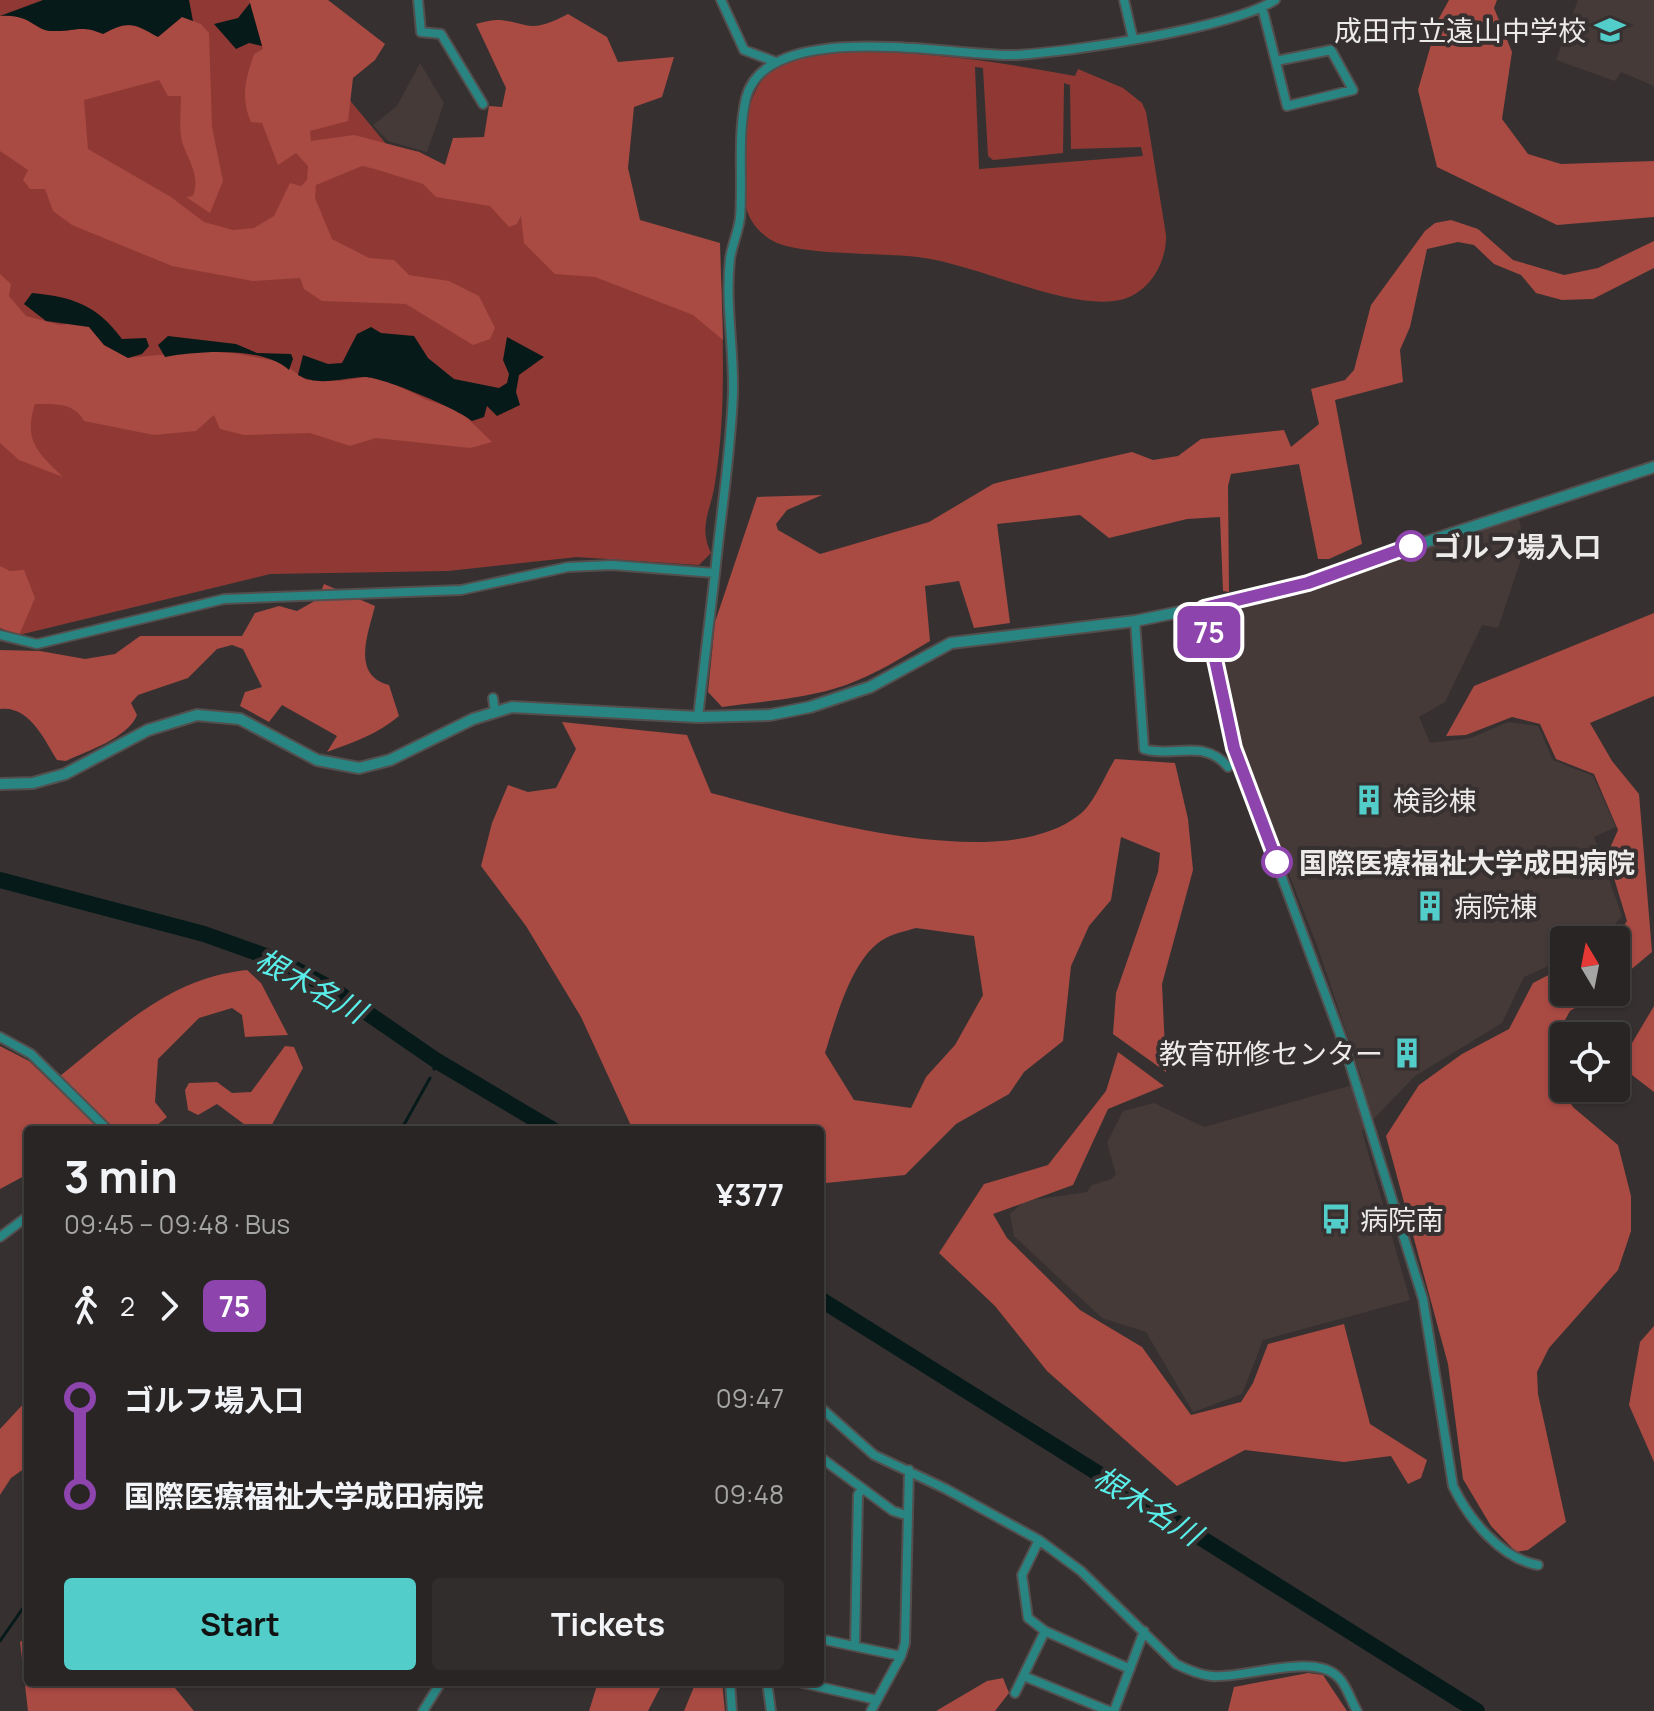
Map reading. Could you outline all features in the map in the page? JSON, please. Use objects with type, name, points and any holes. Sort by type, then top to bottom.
[{"type":"street","points":[[418,0],[421,32],[441,34],[483,104]]},
{"type":"street","points":[[721,0],[744,50],[776,62]]},
{"type":"street","points":[[1124,0],[1133,39]]},
{"type":"street","points":[[698,717],[733,391],[729,282],[740,215],[745,107],[753,85],[776,62],[787,56],[845,48],[1004,55],[1133,39],[1262,7],[1275,0]]},
{"type":"street","points":[[1262,7],[1287,106],[1353,90],[1331,50],[1276,61]]},
{"type":"street","points":[[0,784],[33,783],[65,774],[148,730],[197,715],[240,719],[317,760],[359,768],[390,760],[495,712],[536,706],[698,717],[770,715],[830,702],[870,687],[938,649],[964,640],[1135,621],[1308,583],[1654,467]]},
{"type":"street","points":[[0,635],[37,644],[224,599],[461,590],[568,567],[612,565],[715,573]]},
{"type":"street","points":[[1204,608],[1234,748],[1334,1016],[1423,1299],[1453,1486],[1462,1505],[1501,1549],[1523,1562],[1538,1565]]},
{"type":"street","points":[[1135,621],[1144,749],[1199,750],[1217,757],[1228,767]]},
{"type":"street","points":[[493,698],[495,712]]},
{"type":"street","points":[[0,1037],[31,1054],[104,1126]]},
{"type":"street","points":[[0,1237],[24,1219]]},
{"type":"street","points":[[824,1411],[865,1449],[1039,1540],[1081,1571],[1176,1664],[1194,1673],[1214,1677],[1309,1665],[1326,1668],[1339,1677],[1357,1711]]},
{"type":"street","points":[[824,1460],[893,1511],[906,1515]]},
{"type":"street","points":[[871,1711],[905,1643],[909,1470]]},
{"type":"street","points":[[855,1646],[858,1495],[862,1488]]},
{"type":"street","points":[[1039,1540],[1025,1565],[1023,1597],[1028,1618],[1045,1631],[1130,1669]]},
{"type":"street","points":[[1015,1693],[1026,1677],[1045,1631]]},
{"type":"street","points":[[1026,1677],[1112,1711],[1144,1631]]},
{"type":"street","points":[[824,1640],[901,1656]]},
{"type":"street","points":[[423,1711],[439,1686]]},
{"type":"street","points":[[730,1686],[732,1711]]},
{"type":"street","points":[[768,1686],[771,1711]]},
{"type":"street","points":[[816,1686],[877,1700]]},
{"type":"shaded area","points":[[0,0],[325,0],[343,92],[387,145],[419,152],[501,194],[721,279],[721,432],[715,483],[705,526],[711,553],[699,565],[577,557],[448,571],[270,574],[19,635],[0,628]]},
{"type":"shaded area","points":[[43,0],[189,0],[193,21],[182,17],[158,37],[131,25],[103,34],[83,29],[53,31],[19,17],[0,16]]},
{"type":"shaded area","points":[[249,0],[328,0],[385,44],[375,60],[353,78],[348,121],[310,131],[311,141],[354,135],[419,152],[445,165],[453,138],[484,137],[489,106],[502,107],[506,88],[476,24],[501,20],[536,26],[568,14],[607,37],[618,62],[674,57],[662,97],[634,107],[628,168],[640,220],[720,243],[723,340],[693,315],[595,277],[555,274],[524,243],[521,216],[517,224],[509,227],[490,206],[436,197],[423,184],[375,169],[362,166],[316,185],[315,198],[332,239],[369,258],[394,260],[409,275],[449,281],[479,296],[495,328],[490,339],[473,345],[406,304],[322,301],[304,289],[300,278],[253,281],[172,266],[72,225],[53,211],[45,189],[30,189],[23,180],[28,170],[0,151],[0,16],[19,17],[47,30],[83,29],[103,34],[118,27],[131,26],[158,37],[182,17],[201,24],[209,33],[212,127],[223,181],[210,213],[186,197],[193,196],[195,183],[181,136],[181,96],[168,96],[159,80],[84,100],[88,149],[171,197],[204,222],[233,230],[254,228],[274,216],[290,183],[301,186],[307,180],[308,166],[296,153],[278,165],[262,123],[251,122],[245,88],[254,54],[263,49]]},
{"type":"shaded area","points":[[1449,0],[1497,0],[1494,8],[1512,52],[1502,119],[1528,154],[1561,164],[1654,161],[1654,217],[1557,225],[1437,167],[1418,90],[1438,20]]},
{"type":"shaded area","name":"成田市立遠山中学校","points":[[1578,0],[1654,0],[1654,86],[1621,72],[1615,81],[1556,60]]},
{"type":"shaded area","points":[[250,3],[262,46],[249,43],[236,49],[214,24],[238,18]]},
{"type":"shaded area","points":[[811,55],[935,55],[1075,76],[1078,69],[1123,88],[1142,103],[1146,112],[1166,235],[1160,266],[1148,284],[1120,300],[1099,302],[1075,299],[941,261],[806,250],[777,243],[765,236],[752,221],[745,201],[744,142],[751,102],[759,85],[771,71],[788,61]],"holes":[[[975,67],[983,68],[988,156],[993,160],[1063,153],[1064,83],[1070,85],[1071,149],[1141,147],[1143,156],[979,169]]]},
{"type":"shaded area","points":[[420,63],[444,103],[427,152],[388,141],[373,125],[397,106]]},
{"type":"shaded area","points":[[1451,220],[1478,229],[1513,260],[1564,275],[1598,268],[1654,241],[1654,268],[1593,299],[1562,300],[1536,293],[1521,275],[1494,264],[1474,245],[1458,242],[1427,249],[1410,327],[1400,350],[1403,382],[1335,400],[1362,544],[1329,559],[1318,559],[1299,464],[1231,474],[1228,486],[1229,592],[1223,591],[1220,517],[1187,519],[1109,538],[1080,515],[997,524],[1010,623],[974,628],[959,581],[925,586],[930,641],[868,676],[816,694],[722,707],[708,692],[715,622],[757,497],[822,495],[787,510],[776,524],[778,530],[820,554],[929,522],[993,484],[1008,480],[1132,452],[1153,460],[1178,456],[1201,439],[1284,430],[1291,447],[1319,424],[1311,389],[1345,380],[1354,370],[1371,305],[1425,231],[1435,223]]},
{"type":"shaded area","points":[[0,274],[11,284],[9,296],[26,316],[60,325],[74,323],[89,327],[104,345],[128,358],[200,351],[233,353],[281,362],[306,380],[340,381],[366,377],[388,381],[427,400],[459,410],[492,442],[470,448],[376,438],[350,446],[310,433],[244,435],[220,429],[214,415],[196,431],[154,435],[84,421],[75,410],[63,405],[35,404],[31,428],[35,445],[63,477],[19,460],[0,443]]},
{"type":"shaded area","points":[[32,293],[72,300],[103,318],[122,339],[146,338],[149,346],[142,354],[128,358],[104,345],[89,327],[46,321],[24,304]]},
{"type":"shaded area","points":[[371,327],[381,333],[414,336],[428,358],[454,379],[499,388],[507,383],[509,374],[503,360],[507,337],[544,357],[519,375],[516,392],[520,405],[497,416],[487,406],[484,417],[472,421],[420,394],[373,378],[314,381],[298,375],[303,355],[328,364],[342,363],[357,334]]},
{"type":"shaded area","points":[[168,336],[236,344],[257,353],[291,354],[293,359],[289,370],[264,357],[230,352],[165,357],[158,345]]},
{"type":"shaded area","name":"国際医療福祉大学成田病院","points":[[1519,519],[1525,547],[1498,628],[1482,625],[1445,702],[1419,717],[1430,743],[1471,738],[1508,722],[1538,726],[1553,760],[1593,776],[1616,827],[1594,837],[1622,916],[1613,926],[1550,926],[1550,965],[1524,977],[1502,1023],[1415,1076],[1362,1131],[1410,1300],[1263,1340],[1242,1394],[1193,1412],[1146,1332],[1102,1318],[1014,1236],[1010,1214],[1025,1201],[1087,1192],[1092,1185],[1112,1179],[1116,1174],[1107,1143],[1123,1111],[1154,1103],[1204,1127],[1363,1082],[1318,948],[1240,749],[1216,639],[1231,609]]},
{"type":"shaded area","points":[[0,566],[10,571],[24,570],[35,598],[19,635],[0,628]]},
{"type":"shaded area","points":[[324,584],[375,606],[366,641],[366,663],[377,680],[389,685],[399,716],[374,733],[347,745],[327,752],[337,736],[282,705],[269,722],[240,706],[245,692],[262,687],[243,649],[232,645],[217,649],[188,678],[138,695],[131,703],[137,715],[125,730],[106,743],[66,761],[57,760],[27,718],[10,709],[0,709],[0,650],[40,651],[85,659],[115,654],[140,636],[242,636],[255,613],[279,606],[297,611],[318,599]]},
{"type":"shaded area","points":[[1654,613],[1654,696],[1590,723],[1612,761],[1639,794],[1652,952],[1630,970],[1630,926],[1624,926],[1627,921],[1607,855],[1618,830],[1594,774],[1556,759],[1540,724],[1512,717],[1466,735],[1446,736],[1474,686]]},
{"type":"shaded area","points":[[562,722],[687,735],[711,793],[795,815],[899,836],[951,841],[1001,841],[1044,833],[1079,815],[1094,797],[1115,759],[1175,763],[1188,819],[1193,870],[1162,984],[1166,1072],[1113,1034],[1116,993],[1158,872],[1160,853],[1121,837],[1111,900],[1089,926],[1071,966],[1063,1041],[1024,1072],[1009,1094],[956,1124],[905,1175],[826,1183],[824,1126],[631,1126],[581,1017],[526,926],[481,866],[492,823],[508,785],[528,792],[556,788],[576,749]],"holes":[[[916,928],[974,936],[983,995],[955,1045],[926,1077],[911,1108],[854,1100],[825,1053],[840,1006],[855,973],[874,946],[897,933]]]},
{"type":"shaded area","points":[[247,970],[261,983],[288,1035],[245,1037],[242,1015],[232,1008],[199,1018],[158,1059],[155,1102],[167,1117],[156,1126],[109,1126],[60,1076],[146,1008],[193,983]]},
{"type":"shaded area","points":[[1550,974],[1550,1006],[1578,1006],[1570,1011],[1564,1022],[1550,1022],[1550,1102],[1569,1102],[1618,1145],[1631,1196],[1631,1231],[1618,1270],[1549,1348],[1537,1372],[1538,1394],[1566,1522],[1528,1550],[1516,1552],[1491,1526],[1463,1479],[1448,1364],[1386,1136],[1419,1085],[1462,1054],[1509,1029],[1533,983]]},
{"type":"shaded area","points":[[1654,1006],[1654,1092],[1630,1073],[1630,1046]]},
{"type":"shaded area","points":[[0,1046],[29,1061],[97,1126],[24,1126],[24,1176],[0,1189]]},
{"type":"shaded area","points":[[285,1046],[294,1047],[303,1068],[271,1126],[247,1126],[217,1104],[198,1115],[188,1110],[185,1090],[189,1083],[217,1082],[232,1093],[251,1092]]},
{"type":"shaded area","points":[[1118,1052],[1164,1086],[1108,1109],[1073,1185],[993,1214],[1007,1238],[1080,1310],[1142,1347],[1191,1415],[1241,1402],[1253,1383],[1268,1344],[1344,1324],[1370,1424],[1427,1460],[1421,1478],[1408,1484],[1391,1456],[1344,1462],[1245,1450],[1177,1486],[1047,1371],[995,1306],[939,1253],[984,1184],[1048,1165],[1106,1091]]},
{"type":"shaded area","points":[[1654,1326],[1654,1462],[1629,1405],[1640,1342]]},
{"type":"shaded area","points":[[24,1403],[24,1469],[11,1478],[0,1495],[0,1429]]},
{"type":"shaded area","points":[[24,1640],[24,1676],[20,1642]]},
{"type":"shaded area","points":[[1308,1673],[1323,1675],[1347,1711],[1228,1711],[1234,1687]]},
{"type":"shaded area","points":[[1003,1678],[1009,1693],[995,1711],[936,1711],[987,1681]]},
{"type":"shaded area","points":[[25,1686],[173,1686],[194,1711],[28,1711]]},
{"type":"shaded area","points":[[597,1686],[661,1686],[648,1711],[589,1711]]},
{"type":"shaded area","points":[[694,1686],[722,1686],[725,1711],[684,1711]]},
{"type":"waterway","name":"根木名川","points":[[0,880],[204,934],[280,961],[334,990],[437,1061],[546,1126]]},
{"type":"waterway","points":[[434,1069],[437,1061]]},
{"type":"waterway","points":[[403,1126],[430,1078]]},
{"type":"waterway","name":"根木名川","points":[[824,1302],[1477,1711]]},
{"type":"waterway","points":[[0,1641],[24,1607]]},
{"type":"bus line","name":"75","points":[[1277,862],[1234,748],[1221,700],[1204,608],[1308,583],[1411,546]]},
{"type":"place","name":"成田市立遠山中学校","points":[[1610,30]]},
{"type":"place","name":"ゴルフ場入口","points":[[1411,546]]},
{"type":"place","name":"検診棟","points":[[1369,800]]},
{"type":"place","name":"国際医療福祉大学成田病院","points":[[1277,862]]},
{"type":"place","name":"病院棟","points":[[1430,906]]},
{"type":"place","name":"教育研修センター","points":[[1407,1053]]},
{"type":"place","name":"病院南","points":[[1336,1219]]}]
